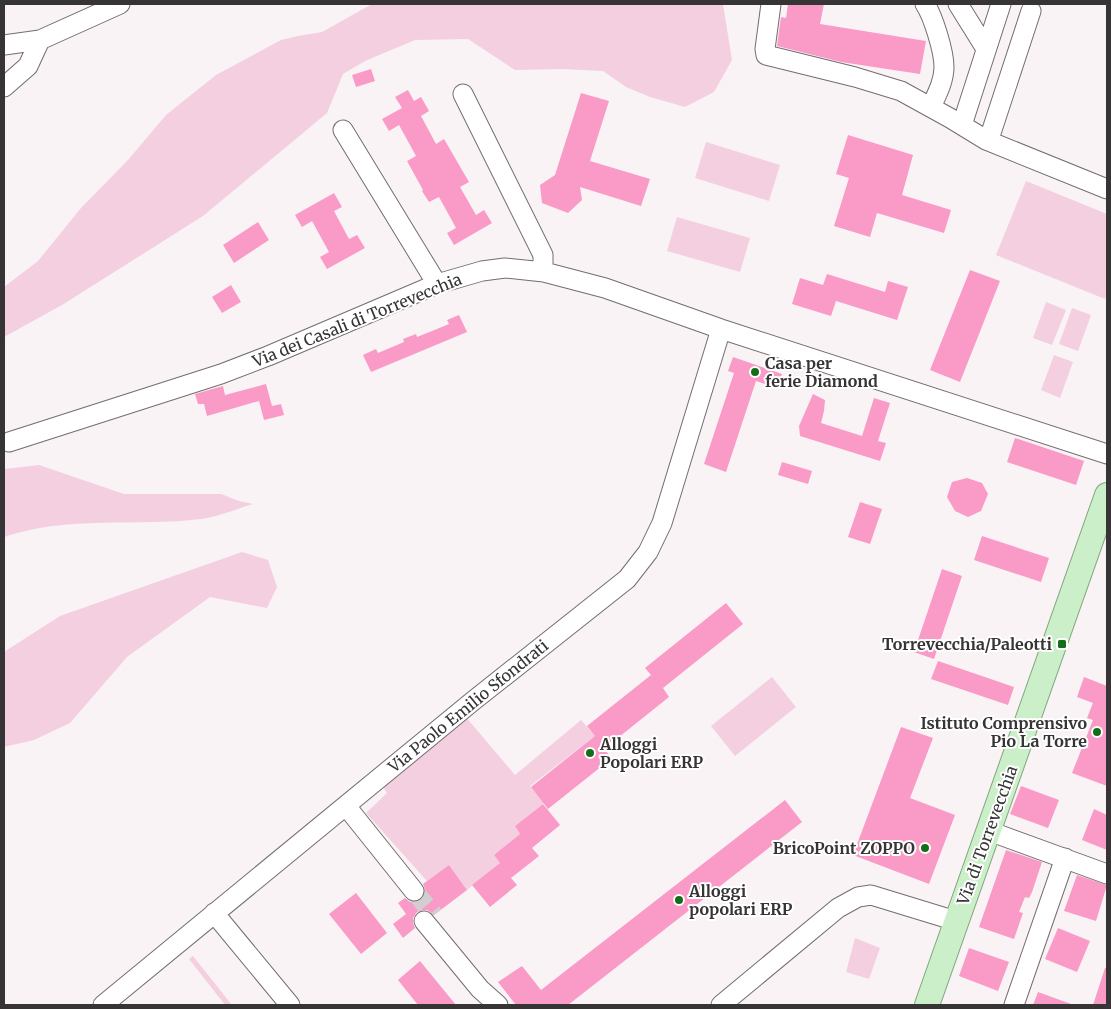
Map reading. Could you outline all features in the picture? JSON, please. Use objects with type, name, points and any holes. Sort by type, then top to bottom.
[{"type":"main road","name":"Via di Torrevecchia","points":[[927,1005],[1107,495]]},
{"type":"street","points":[[4,45],[40,40],[120,4]]},
{"type":"street","points":[[771,4],[765,49],[766,55],[855,77],[901,91],[986,140],[1107,190]]},
{"type":"street","points":[[925,4],[930,11],[944,66],[941,85],[931,107]]},
{"type":"street","points":[[958,4],[986,49]]},
{"type":"street","points":[[962,125],[1001,4]]},
{"type":"street","points":[[986,140],[1031,10]]},
{"type":"street","points":[[4,87],[28,66],[40,40]]},
{"type":"street","points":[[463,94],[543,255],[543,271]]},
{"type":"street","points":[[343,130],[438,284]]},
{"type":"street","name":"Via dei Casali di Torrevecchia","points":[[9,442],[221,374],[438,284],[492,269],[520,268],[543,271],[605,288],[721,329],[1107,454]]},
{"type":"street","name":"Via Paolo Emilio Sfondrati","points":[[102,1005],[473,701],[627,579],[648,552],[662,523],[721,329]]},
{"type":"street","points":[[342,810],[410,894]]},
{"type":"street","points":[[988,831],[1107,874]]},
{"type":"street","points":[[1014,1005],[1065,858]]},
{"type":"street","points":[[720,1005],[838,908],[858,897],[864,895],[878,896],[956,921]]},
{"type":"street","points":[[214,913],[290,1005]]},
{"type":"street","points":[[429,918],[493,1004]]},
{"type":"shaded area","points":[[372,4],[723,4],[732,60],[714,92],[685,107],[650,97],[626,87],[603,71],[562,69],[515,70],[468,39],[415,40],[365,61],[343,74],[327,113],[203,216],[62,305],[4,337],[4,287],[38,261],[81,208],[128,160],[166,115],[216,75],[281,40],[322,32]]},
{"type":"shaded area","points":[[706,142],[780,165],[769,201],[695,178]]},
{"type":"shaded area","points":[[1026,181],[1107,214],[1107,292],[1105,299],[996,255]]},
{"type":"shaded area","points":[[677,217],[750,238],[740,272],[667,251]]},
{"type":"shaded area","points":[[1046,302],[1066,310],[1052,345],[1033,338]]},
{"type":"shaded area","points":[[1072,308],[1091,315],[1078,351],[1059,344]]},
{"type":"shaded area","points":[[1054,355],[1073,362],[1060,398],[1041,390]]},
{"type":"shaded area","points":[[39,465],[124,494],[221,494],[253,504],[201,519],[53,526],[28,530],[4,537],[4,469]]},
{"type":"shaded area","points":[[242,552],[268,560],[277,587],[267,608],[210,597],[127,657],[70,723],[34,740],[4,747],[4,652],[60,616]]},
{"type":"shaded area","points":[[772,677],[796,707],[735,756],[711,726]]},
{"type":"shaded area","points":[[465,716],[515,775],[581,720],[595,736],[530,786],[544,803],[515,826],[520,834],[494,855],[500,863],[467,890],[449,865],[427,881],[366,813],[387,793],[382,785]]},
{"type":"shaded area","points":[[855,938],[880,948],[869,979],[846,972]]},
{"type":"shaded area","points":[[193,956],[232,1005],[225,1005],[189,959]]},
{"type":"building","points":[[788,4],[824,4],[820,24],[926,41],[920,74],[841,62],[777,46],[781,17],[786,18]]},
{"type":"building","points":[[371,69],[375,81],[356,87],[352,75]]},
{"type":"building","points":[[408,90],[414,101],[421,97],[429,111],[421,116],[436,144],[444,139],[469,182],[460,187],[476,215],[484,210],[492,223],[454,245],[447,233],[456,228],[439,197],[429,202],[422,191],[407,161],[416,156],[399,125],[389,131],[382,119],[402,108],[395,97]]},
{"type":"building","points":[[581,93],[609,101],[590,161],[650,179],[641,206],[580,187],[582,200],[568,213],[542,203],[540,185],[555,175]]},
{"type":"building","points":[[848,135],[913,155],[902,195],[951,210],[944,233],[877,213],[870,237],[834,226],[849,178],[836,174]]},
{"type":"building","points":[[334,193],[342,207],[334,211],[349,239],[357,235],[365,248],[327,269],[320,257],[329,252],[312,221],[302,227],[295,215]]},
{"type":"building","points":[[258,222],[269,240],[234,263],[223,245]]},
{"type":"building","points":[[970,270],[1000,281],[960,382],[930,370]]},
{"type":"building","points":[[827,274],[885,292],[888,281],[908,287],[897,320],[836,301],[831,316],[792,304],[800,278],[823,285]]},
{"type":"building","points":[[231,285],[241,302],[222,313],[212,297]]},
{"type":"building","points":[[459,315],[467,332],[371,372],[363,355],[376,349],[378,353],[404,342],[403,339],[416,334],[417,337],[449,324],[447,320]]},
{"type":"building","points":[[733,357],[782,374],[777,388],[756,381],[726,472],[704,464],[734,373],[728,371]]},
{"type":"building","points":[[266,384],[272,406],[281,404],[284,415],[264,420],[259,401],[207,416],[204,404],[198,404],[195,394],[223,386],[225,395]]},
{"type":"building","points":[[813,394],[825,400],[821,423],[862,436],[874,398],[890,403],[878,441],[886,443],[880,461],[800,436],[799,426]]},
{"type":"building","points":[[1015,438],[1084,461],[1076,485],[1007,462]]},
{"type":"building","points":[[782,462],[812,471],[808,484],[778,475]]},
{"type":"building","points":[[967,478],[982,483],[988,494],[981,511],[968,517],[955,511],[947,497],[952,482]]},
{"type":"building","points":[[860,502],[882,509],[870,544],[848,537]]},
{"type":"building","points":[[982,536],[1049,558],[1041,582],[974,560]]},
{"type":"building","points":[[942,569],[962,576],[934,659],[914,652]]},
{"type":"building","name":"Alloggi Popolari ERP","points":[[726,603],[743,624],[663,688],[669,697],[604,749],[612,758],[548,809],[531,787],[595,736],[587,726],[651,675],[645,668]]},
{"type":"building","points":[[938,661],[1014,687],[1008,705],[931,679]]},
{"type":"building","name":"Istituto Comprensivo Pio La Torre","points":[[1084,677],[1107,686],[1107,786],[1072,773],[1093,720],[1087,718],[1093,703],[1077,697]]},
{"type":"building","points":[[901,727],[933,738],[910,798],[955,815],[929,884],[853,855]]},
{"type":"building","points":[[1021,786],[1059,800],[1048,828],[1010,814]]},
{"type":"building","name":"Alloggi popolari ERP","points":[[785,800],[802,822],[568,1005],[516,1005],[498,982],[522,966],[541,990]]},
{"type":"building","points":[[543,804],[560,825],[532,848],[539,856],[511,878],[517,885],[490,907],[472,885],[500,863],[494,855],[520,834],[515,826]]},
{"type":"building","points":[[1094,809],[1107,815],[1107,850],[1082,840]]},
{"type":"building","points":[[1006,850],[1042,862],[1032,892],[1029,898],[1025,897],[1019,912],[1023,913],[1014,939],[979,927]]},
{"type":"building","points":[[449,865],[467,890],[434,915],[427,910],[417,912],[413,918],[415,928],[403,938],[393,924],[406,914],[398,903],[405,898],[410,902],[421,900],[425,895],[423,884]]},
{"type":"building","points":[[1077,875],[1107,885],[1096,921],[1064,911]]},
{"type":"building","points":[[356,893],[387,933],[361,954],[329,914]]},
{"type":"building","points":[[1058,928],[1090,941],[1077,972],[1045,959]]},
{"type":"building","points":[[969,948],[1009,962],[998,991],[959,976]]},
{"type":"building","points":[[420,961],[456,1005],[418,1005],[398,980]]},
{"type":"building","points":[[1105,968],[1107,968],[1107,1005],[1093,1005]]},
{"type":"building","points":[[1038,992],[1071,1004],[1071,1005],[1033,1005]]},
{"type":"tunnel","points":[[414,891],[434,915]]},
{"type":"place","name":"Casa per ferie Diamond","points":[[755,372]]},
{"type":"place","name":"Torrevecchia/Paleotti","points":[[1062,644]]},
{"type":"place","name":"Istituto Comprensivo Pio La Torre","points":[[1097,732]]},
{"type":"place","name":"Alloggi Popolari ERP","points":[[590,753]]},
{"type":"place","name":"BricoPoint ZOPPO","points":[[925,848]]},
{"type":"place","name":"Alloggi popolari ERP","points":[[679,900]]}]
